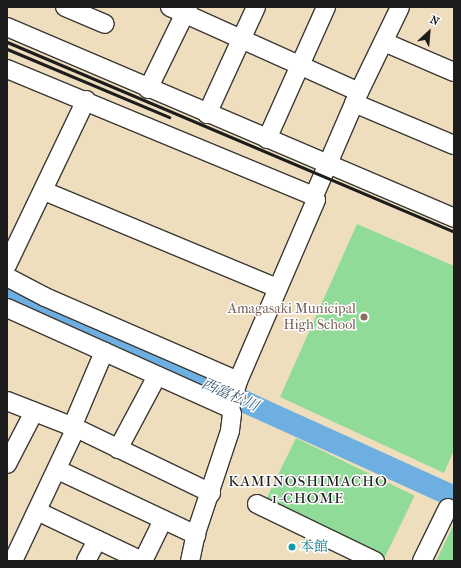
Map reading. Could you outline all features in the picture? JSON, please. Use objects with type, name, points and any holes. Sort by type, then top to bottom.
[{"type":"street","points":[[65,7],[105,24]]},
{"type":"street","points":[[207,114],[256,7]]},
{"type":"street","points":[[267,139],[326,7]]},
{"type":"street","points":[[148,89],[181,9],[300,65],[357,98],[454,145]]},
{"type":"street","points":[[190,561],[196,535],[211,493],[230,431],[232,414],[231,406],[237,384],[316,200],[314,196],[357,98],[384,42],[393,9]]},
{"type":"street","points":[[7,27],[148,89],[454,218]]},
{"type":"street","points":[[384,42],[454,72]]},
{"type":"street","points":[[7,68],[314,196]]},
{"type":"street","points":[[7,265],[44,191],[86,100]]},
{"type":"street","points":[[44,191],[277,288]]},
{"type":"street","points":[[7,277],[45,297],[237,384]]},
{"type":"street","points":[[7,308],[157,376],[231,406]]},
{"type":"street","points":[[13,561],[58,470],[104,352]]},
{"type":"street","points":[[118,449],[157,376]]},
{"type":"street","points":[[7,401],[74,428],[211,493]]},
{"type":"street","points":[[9,455],[34,412]]},
{"type":"street","points":[[58,470],[196,535]]},
{"type":"street","points":[[257,504],[374,561]]},
{"type":"street","points":[[422,561],[448,508]]},
{"type":"street","points":[[38,511],[142,561],[163,520]]},
{"type":"street","points":[[86,561],[97,540]]},
{"type":"green space","name":"Amagasaki Municipal High School","points":[[357,224],[454,266],[454,450],[444,473],[280,397]]},
{"type":"green space","points":[[296,438],[415,496],[385,557],[266,499]]},
{"type":"green space","points":[[454,524],[454,561],[436,561]]},
{"type":"waterway","name":"西富松川","points":[[7,294],[454,497]]},
{"type":"railway","points":[[7,42],[454,232]]},
{"type":"railway","points":[[7,49],[169,117]]},
{"type":"place","name":"Amagasaki Municipal High School","points":[[364,317]]},
{"type":"place","name":"本館","points":[[292,547]]},
{"type":"district","name":"KAMINOSHIMACHO 1-CHOME","points":[[308,490]]}]
